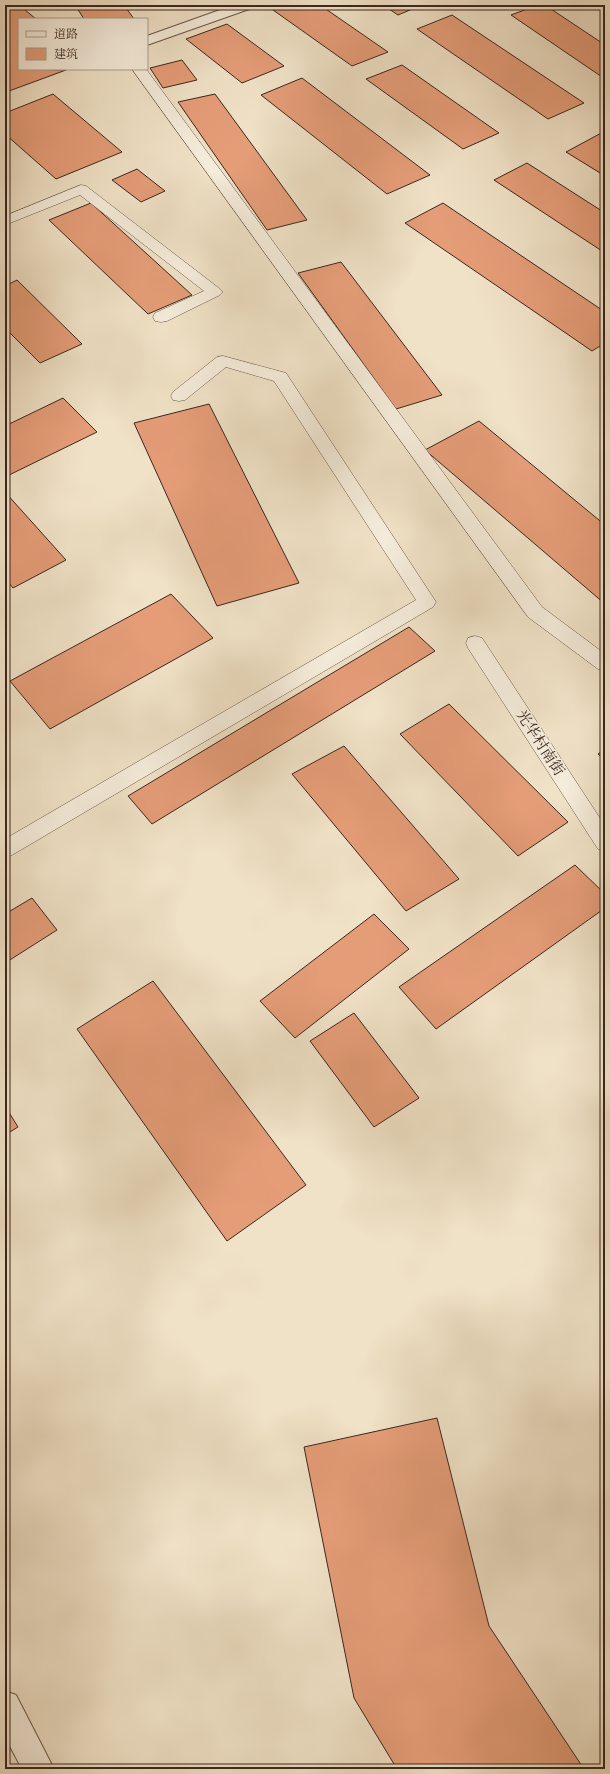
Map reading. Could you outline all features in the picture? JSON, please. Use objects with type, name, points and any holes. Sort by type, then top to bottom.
[{"type":"street","points":[[148,41],[247,5]]},
{"type":"street","points":[[5,1706],[39,1769]]},
{"type":"lane","points":[[140,70],[535,612],[605,664]]},
{"type":"lane","points":[[5,221],[81,189],[215,292],[161,317]]},
{"type":"lane","points":[[5,848],[427,602],[280,377],[223,361],[179,396]]},
{"type":"lane","name":"光华村南街","points":[[475,643],[605,843]]},
{"type":"building","points":[[5,5],[19,5],[35,18],[18,18],[18,70],[66,70],[9,91],[5,87]]},
{"type":"building","points":[[75,5],[124,5],[133,18],[83,18]]},
{"type":"building","points":[[266,5],[320,5],[388,52],[352,66]]},
{"type":"building","points":[[383,5],[422,5],[398,15]]},
{"type":"building","points":[[538,5],[545,5],[605,45],[605,79],[511,15]]},
{"type":"building","points":[[452,15],[584,103],[548,119],[417,29]]},
{"type":"building","points":[[227,24],[284,66],[242,83],[186,39]]},
{"type":"building","points":[[182,60],[197,80],[163,88],[150,68]]},
{"type":"building","points":[[402,65],[499,133],[463,149],[366,79]]},
{"type":"building","points":[[302,78],[430,175],[387,194],[261,95]]},
{"type":"building","points":[[53,94],[122,152],[56,179],[5,134],[5,113]]},
{"type":"building","points":[[215,94],[307,220],[267,230],[178,102]]},
{"type":"building","points":[[605,131],[605,176],[566,152]]},
{"type":"building","points":[[527,163],[605,213],[605,253],[494,180]]},
{"type":"building","points":[[137,169],[165,191],[141,202],[112,180]]},
{"type":"building","points":[[91,203],[192,295],[148,314],[49,220]]},
{"type":"building","points":[[443,203],[605,312],[605,343],[592,351],[405,223]]},
{"type":"building","points":[[341,262],[442,395],[396,409],[298,273]]},
{"type":"building","points":[[17,280],[82,344],[40,363],[5,328],[5,286]]},
{"type":"building","points":[[63,398],[97,432],[5,477],[5,426]]},
{"type":"building","points":[[209,404],[299,583],[217,606],[134,423]]},
{"type":"building","points":[[479,421],[605,525],[605,604],[425,450]]},
{"type":"building","points":[[5,492],[66,560],[13,588],[5,578]]},
{"type":"building","points":[[171,594],[213,638],[50,729],[10,681]]},
{"type":"building","points":[[409,627],[435,651],[152,824],[128,796]]},
{"type":"building","points":[[449,704],[568,822],[518,856],[400,734]]},
{"type":"building","points":[[344,746],[459,879],[406,911],[292,774]]},
{"type":"building","points":[[605,749],[605,761],[598,754]]},
{"type":"building","points":[[575,865],[605,894],[605,908],[436,1029],[399,987]]},
{"type":"building","points":[[32,898],[57,930],[5,963],[5,914]]},
{"type":"building","points":[[374,914],[409,949],[295,1038],[260,1001]]},
{"type":"building","points":[[153,981],[306,1185],[227,1241],[77,1029]]},
{"type":"building","points":[[354,1013],[419,1098],[374,1127],[310,1041]]},
{"type":"building","points":[[5,1106],[18,1127],[5,1135]]},
{"type":"building","points":[[437,1418],[489,1626],[584,1769],[397,1769],[354,1698],[304,1447]]}]
